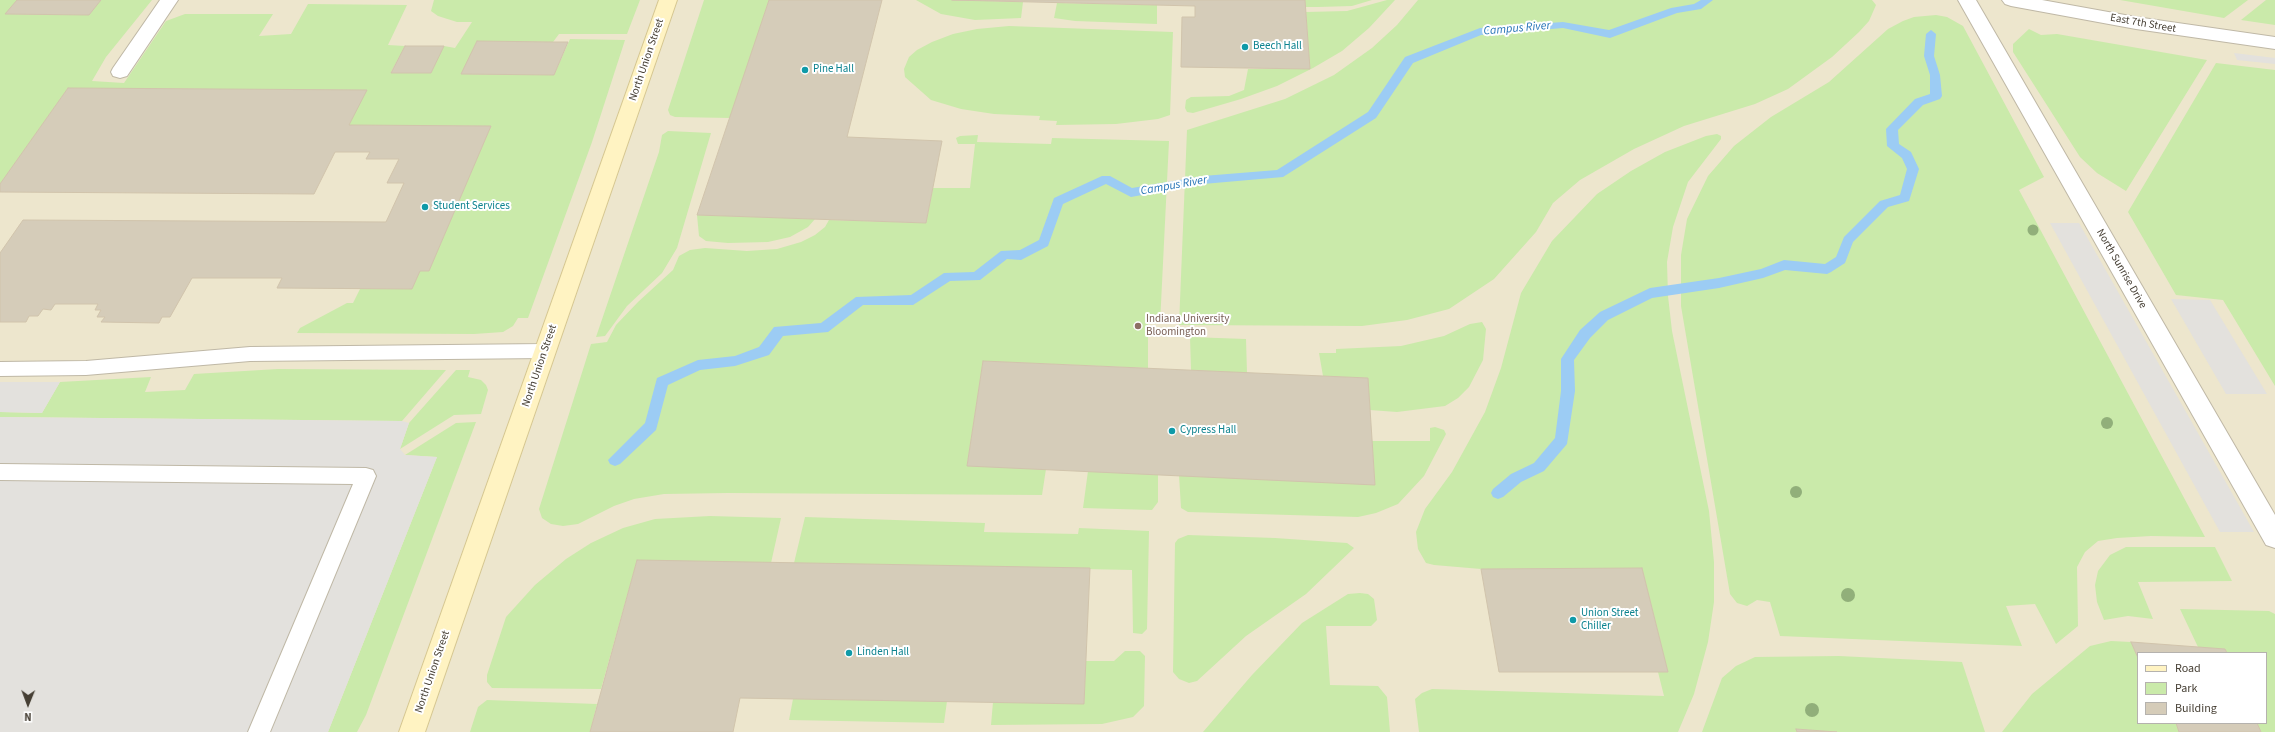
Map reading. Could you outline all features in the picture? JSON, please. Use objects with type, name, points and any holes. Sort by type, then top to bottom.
[{"type":"street","points":[[120,72],[169,0]]},
{"type":"street","name":"North Union Street","points":[[412,732],[668,0]]},
{"type":"street","name":"North Sunrise Drive","points":[[1967,0],[2275,538]]},
{"type":"street","name":"East 7th Street","points":[[2011,0],[2143,24],[2275,43]]},
{"type":"lane","points":[[0,369],[86,368],[250,354],[546,351]]},
{"type":"lane","points":[[0,472],[366,476],[259,732]]},
{"type":"shaded area","name":"Indiana University Bloomington","points":[[0,0],[2275,0],[2275,732],[0,732]]},
{"type":"shaded area","points":[[2234,53],[2275,58],[2275,64],[2237,60]]},
{"type":"shaded area","points":[[2050,223],[2079,223],[2254,532],[2220,532]]},
{"type":"shaded area","points":[[2171,299],[2210,300],[2267,394],[2226,394]]},
{"type":"shaded area","points":[[0,382],[60,382],[42,413],[0,412]]},
{"type":"shaded area","points":[[0,417],[402,421],[409,423],[400,449],[405,455],[437,457],[328,732],[0,732]]},
{"type":"green space","points":[[0,0],[17,0],[6,14],[89,15],[101,0],[152,0],[106,57],[92,81],[124,83],[166,21],[185,14],[273,14],[259,36],[291,34],[308,4],[407,5],[388,45],[405,46],[391,72],[431,73],[444,46],[455,48],[472,22],[457,22],[438,16],[431,11],[434,0],[640,0],[627,34],[559,34],[553,42],[477,41],[461,74],[554,75],[570,39],[625,40],[592,142],[528,318],[518,318],[513,326],[503,332],[474,334],[297,333],[300,328],[347,303],[353,303],[360,289],[412,289],[420,271],[429,271],[491,126],[349,125],[366,90],[68,88],[0,184]]},
{"type":"green space","points":[[704,0],[769,0],[730,118],[675,117],[670,115],[668,110]]},
{"type":"green space","points":[[916,0],[1023,2],[1021,18],[975,20],[941,14]]},
{"type":"green space","points":[[1305,0],[1372,0],[1352,6],[1305,7]]},
{"type":"green space","points":[[1387,0],[1395,0],[1369,28],[1342,51],[1313,68],[1277,86],[1241,99],[1193,113],[1187,112],[1185,108],[1186,100],[1191,97],[1229,96],[1244,90],[1248,69],[1310,69],[1306,12],[1347,11]]},
{"type":"green space","points":[[1418,0],[1872,0],[1876,5],[1869,21],[1859,32],[1832,57],[1788,89],[1755,104],[1684,126],[1634,149],[1580,180],[1553,203],[1536,232],[1494,279],[1449,309],[1407,320],[1362,326],[1179,325],[1187,130],[1285,99],[1334,75],[1372,48],[1397,25]]},
{"type":"green space","points":[[2120,0],[2248,0],[2224,18]]},
{"type":"green space","points":[[2266,0],[2275,0],[2275,25],[2241,20]]},
{"type":"green space","points":[[1057,3],[1157,5],[1157,24],[1075,21],[1054,18]]},
{"type":"green space","points":[[1936,15],[1947,17],[1963,26],[2044,177],[2019,190],[2205,537],[2151,536],[2117,538],[2098,541],[2085,552],[2077,567],[2078,626],[2056,644],[2035,604],[2006,606],[2022,646],[1780,636],[1770,602],[1757,600],[1747,606],[1737,603],[1730,594],[1681,306],[1681,255],[1687,219],[1708,176],[1734,146],[1771,117],[1829,82],[1888,29],[1914,17]]},
{"type":"green space","points":[[1009,26],[1173,32],[1170,115],[1158,119],[1116,124],[1056,125],[1057,121],[1039,120],[1040,116],[994,114],[961,109],[931,100],[905,77],[904,69],[909,57],[917,50],[932,42],[953,34],[977,29]]},
{"type":"green space","points":[[2029,29],[2041,35],[2057,34],[2207,60],[2126,191],[2097,173],[2080,157],[2013,52],[2013,44]]},
{"type":"green space","points":[[2216,63],[2275,70],[2275,386],[2223,300],[2176,295],[2128,212]]},
{"type":"green space","points":[[668,131],[711,133],[677,248],[662,273],[627,306],[605,336],[596,337],[659,152],[662,135]]},
{"type":"green space","points":[[1717,134],[1721,136],[1721,139],[1688,182],[1673,227],[1667,262],[1668,296],[1672,331],[1709,511],[1714,562],[1714,602],[1708,642],[1694,694],[1678,732],[1419,732],[1415,699],[1422,693],[1432,689],[1664,696],[1658,672],[1668,672],[1642,568],[1481,569],[1434,565],[1426,563],[1418,549],[1416,532],[1425,509],[1452,472],[1485,412],[1501,368],[1521,293],[1552,241],[1597,194],[1631,171],[1665,152],[1706,136]]},
{"type":"green space","points":[[978,135],[977,142],[1051,144],[1052,138],[1169,141],[1160,324],[1148,324],[1148,368],[983,361],[967,465],[1046,469],[1042,495],[664,494],[634,499],[614,506],[578,524],[563,526],[551,524],[542,518],[539,509],[591,344],[607,342],[616,325],[638,302],[673,270],[679,256],[690,250],[705,248],[747,251],[777,249],[801,242],[815,235],[825,227],[829,220],[926,223],[933,188],[970,188],[975,144],[958,144],[956,138],[960,136]]},
{"type":"green space","points":[[697,215],[815,219],[808,227],[790,237],[768,242],[728,243],[706,241],[699,236]]},
{"type":"green space","points":[[1482,322],[1486,329],[1483,360],[1469,387],[1458,398],[1445,406],[1397,412],[1370,410],[1368,378],[1323,376],[1319,353],[1336,353],[1336,349],[1401,346],[1444,336],[1470,324]]},
{"type":"green space","points":[[1190,337],[1246,339],[1247,373],[1191,370]]},
{"type":"green space","points":[[278,369],[446,370],[402,421],[0,417],[0,412],[42,413],[60,382],[151,377],[145,392],[185,390],[194,374]]},
{"type":"green space","points":[[456,370],[470,370],[468,377],[481,380],[486,385],[488,390],[481,414],[454,415],[400,449],[409,423]]},
{"type":"green space","points":[[476,422],[366,715],[357,732],[328,732],[437,457],[405,455],[456,423]]},
{"type":"green space","points":[[1435,427],[1444,430],[1446,434],[1424,476],[1398,504],[1376,513],[1358,517],[1188,512],[1181,508],[1179,475],[1375,484],[1372,441],[1430,441],[1430,428]]},
{"type":"green space","points":[[1088,471],[1158,474],[1158,502],[1152,510],[1083,508]]},
{"type":"green space","points":[[710,516],[781,518],[771,563],[637,560],[601,689],[492,688],[487,682],[487,675],[506,617],[535,585],[566,559],[591,543],[623,528],[655,519]]},
{"type":"green space","points":[[805,517],[985,523],[984,532],[1078,534],[1079,528],[1149,531],[1147,629],[1142,634],[1133,633],[1132,570],[794,563]]},
{"type":"green space","points":[[1188,535],[1275,538],[1347,543],[1354,548],[1306,594],[1246,636],[1197,681],[1189,683],[1179,679],[1173,672],[1175,543],[1178,539]]},
{"type":"green space","points":[[2126,547],[2215,547],[2232,581],[2138,582],[2153,619],[2128,616],[2104,620],[2097,602],[2095,585],[2098,571],[2110,555]]},
{"type":"green space","points":[[1348,594],[1368,594],[1374,599],[1377,620],[1371,626],[1326,626],[1330,685],[1378,686],[1387,697],[1390,732],[1203,732],[1252,675],[1302,623]]},
{"type":"green space","points":[[2180,609],[2269,611],[2275,614],[2275,732],[2261,732],[2257,724],[2267,724],[2267,652],[2226,652],[2225,649],[2198,647]]},
{"type":"green space","points":[[2111,641],[2131,642],[2137,656],[2137,724],[2176,724],[2179,732],[2002,732],[2032,694],[2090,646]]},
{"type":"green space","points":[[1125,651],[1140,651],[1145,656],[1144,706],[1133,717],[1102,724],[991,725],[993,702],[1084,704],[1086,661],[1114,661]]},
{"type":"green space","points":[[1839,656],[1962,662],[1985,732],[1837,732],[1797,729],[1797,732],[1702,732],[1722,678],[1736,666],[1755,657]]},
{"type":"green space","points":[[793,699],[947,701],[944,723],[789,720]]},
{"type":"green space","points":[[487,700],[597,704],[590,732],[470,732],[478,707]]},
{"type":"building","points":[[17,0],[101,0],[89,15],[5,14]]},
{"type":"building","name":"Pine Hall","points":[[769,0],[882,0],[847,137],[942,141],[926,223],[697,215]]},
{"type":"building","name":"Beech Hall","points":[[952,0],[1305,0],[1310,69],[1181,67],[1182,17],[1195,17],[1195,6]]},
{"type":"building","points":[[477,41],[568,42],[554,75],[461,74]]},
{"type":"building","points":[[405,46],[444,46],[431,73],[391,73]]},
{"type":"building","name":"Student Services","points":[[68,88],[367,90],[349,125],[491,126],[429,271],[420,271],[412,289],[277,288],[282,278],[192,278],[170,317],[162,317],[159,323],[101,322],[105,317],[97,317],[101,310],[95,310],[98,304],[55,304],[51,310],[43,309],[38,316],[29,316],[26,322],[0,322],[0,253],[23,220],[386,222],[404,183],[387,183],[399,159],[366,159],[370,152],[335,152],[314,194],[0,192],[0,184]]},
{"type":"building","name":"Cypress Hall","points":[[983,361],[1368,378],[1375,485],[967,466]]},
{"type":"building","name":"Linden Hall","points":[[637,560],[1090,568],[1084,704],[740,698],[733,732],[590,732]]},
{"type":"building","name":"Union Street Chiller","points":[[1642,568],[1668,672],[1499,672],[1481,569]]},
{"type":"building","points":[[2131,642],[2225,649],[2226,652],[2137,652],[2137,656]]},
{"type":"building","points":[[2176,724],[2257,724],[2261,732],[2179,732]]},
{"type":"building","points":[[1796,729],[1837,732],[1797,732]]},
{"type":"waterway","name":"Campus River","points":[[615,460],[651,426],[662,382],[698,365],[735,361],[764,351],[779,331],[824,328],[860,300],[913,300],[948,276],[976,277],[1005,254],[1021,255],[1044,243],[1058,201],[1106,179],[1131,193],[1203,180],[1279,174],[1372,115],[1409,60],[1480,32],[1563,25],[1610,34],[1675,10],[1697,7],[1708,0]]},
{"type":"waterway","points":[[1498,493],[1516,478],[1539,467],[1562,440],[1568,391],[1567,359],[1585,334],[1604,316],[1650,293],[1719,283],[1763,273],[1784,265],[1827,269],[1841,260],[1848,240],[1884,204],[1905,198],[1913,169],[1907,155],[1893,146],[1892,129],[1919,102],[1936,96],[1935,75],[1929,56],[1931,34]]},
{"type":"place","name":"Beech Hall","points":[[1245,47]]},
{"type":"place","name":"Pine Hall","points":[[805,70]]},
{"type":"place","name":"Student Services","points":[[425,207]]},
{"type":"place","name":"Indiana University Bloomington","points":[[1138,326]]},
{"type":"place","name":"Cypress Hall","points":[[1172,431]]},
{"type":"place","name":"Union Street Chiller","points":[[1573,620]]},
{"type":"place","name":"Linden Hall","points":[[849,653]]}]
